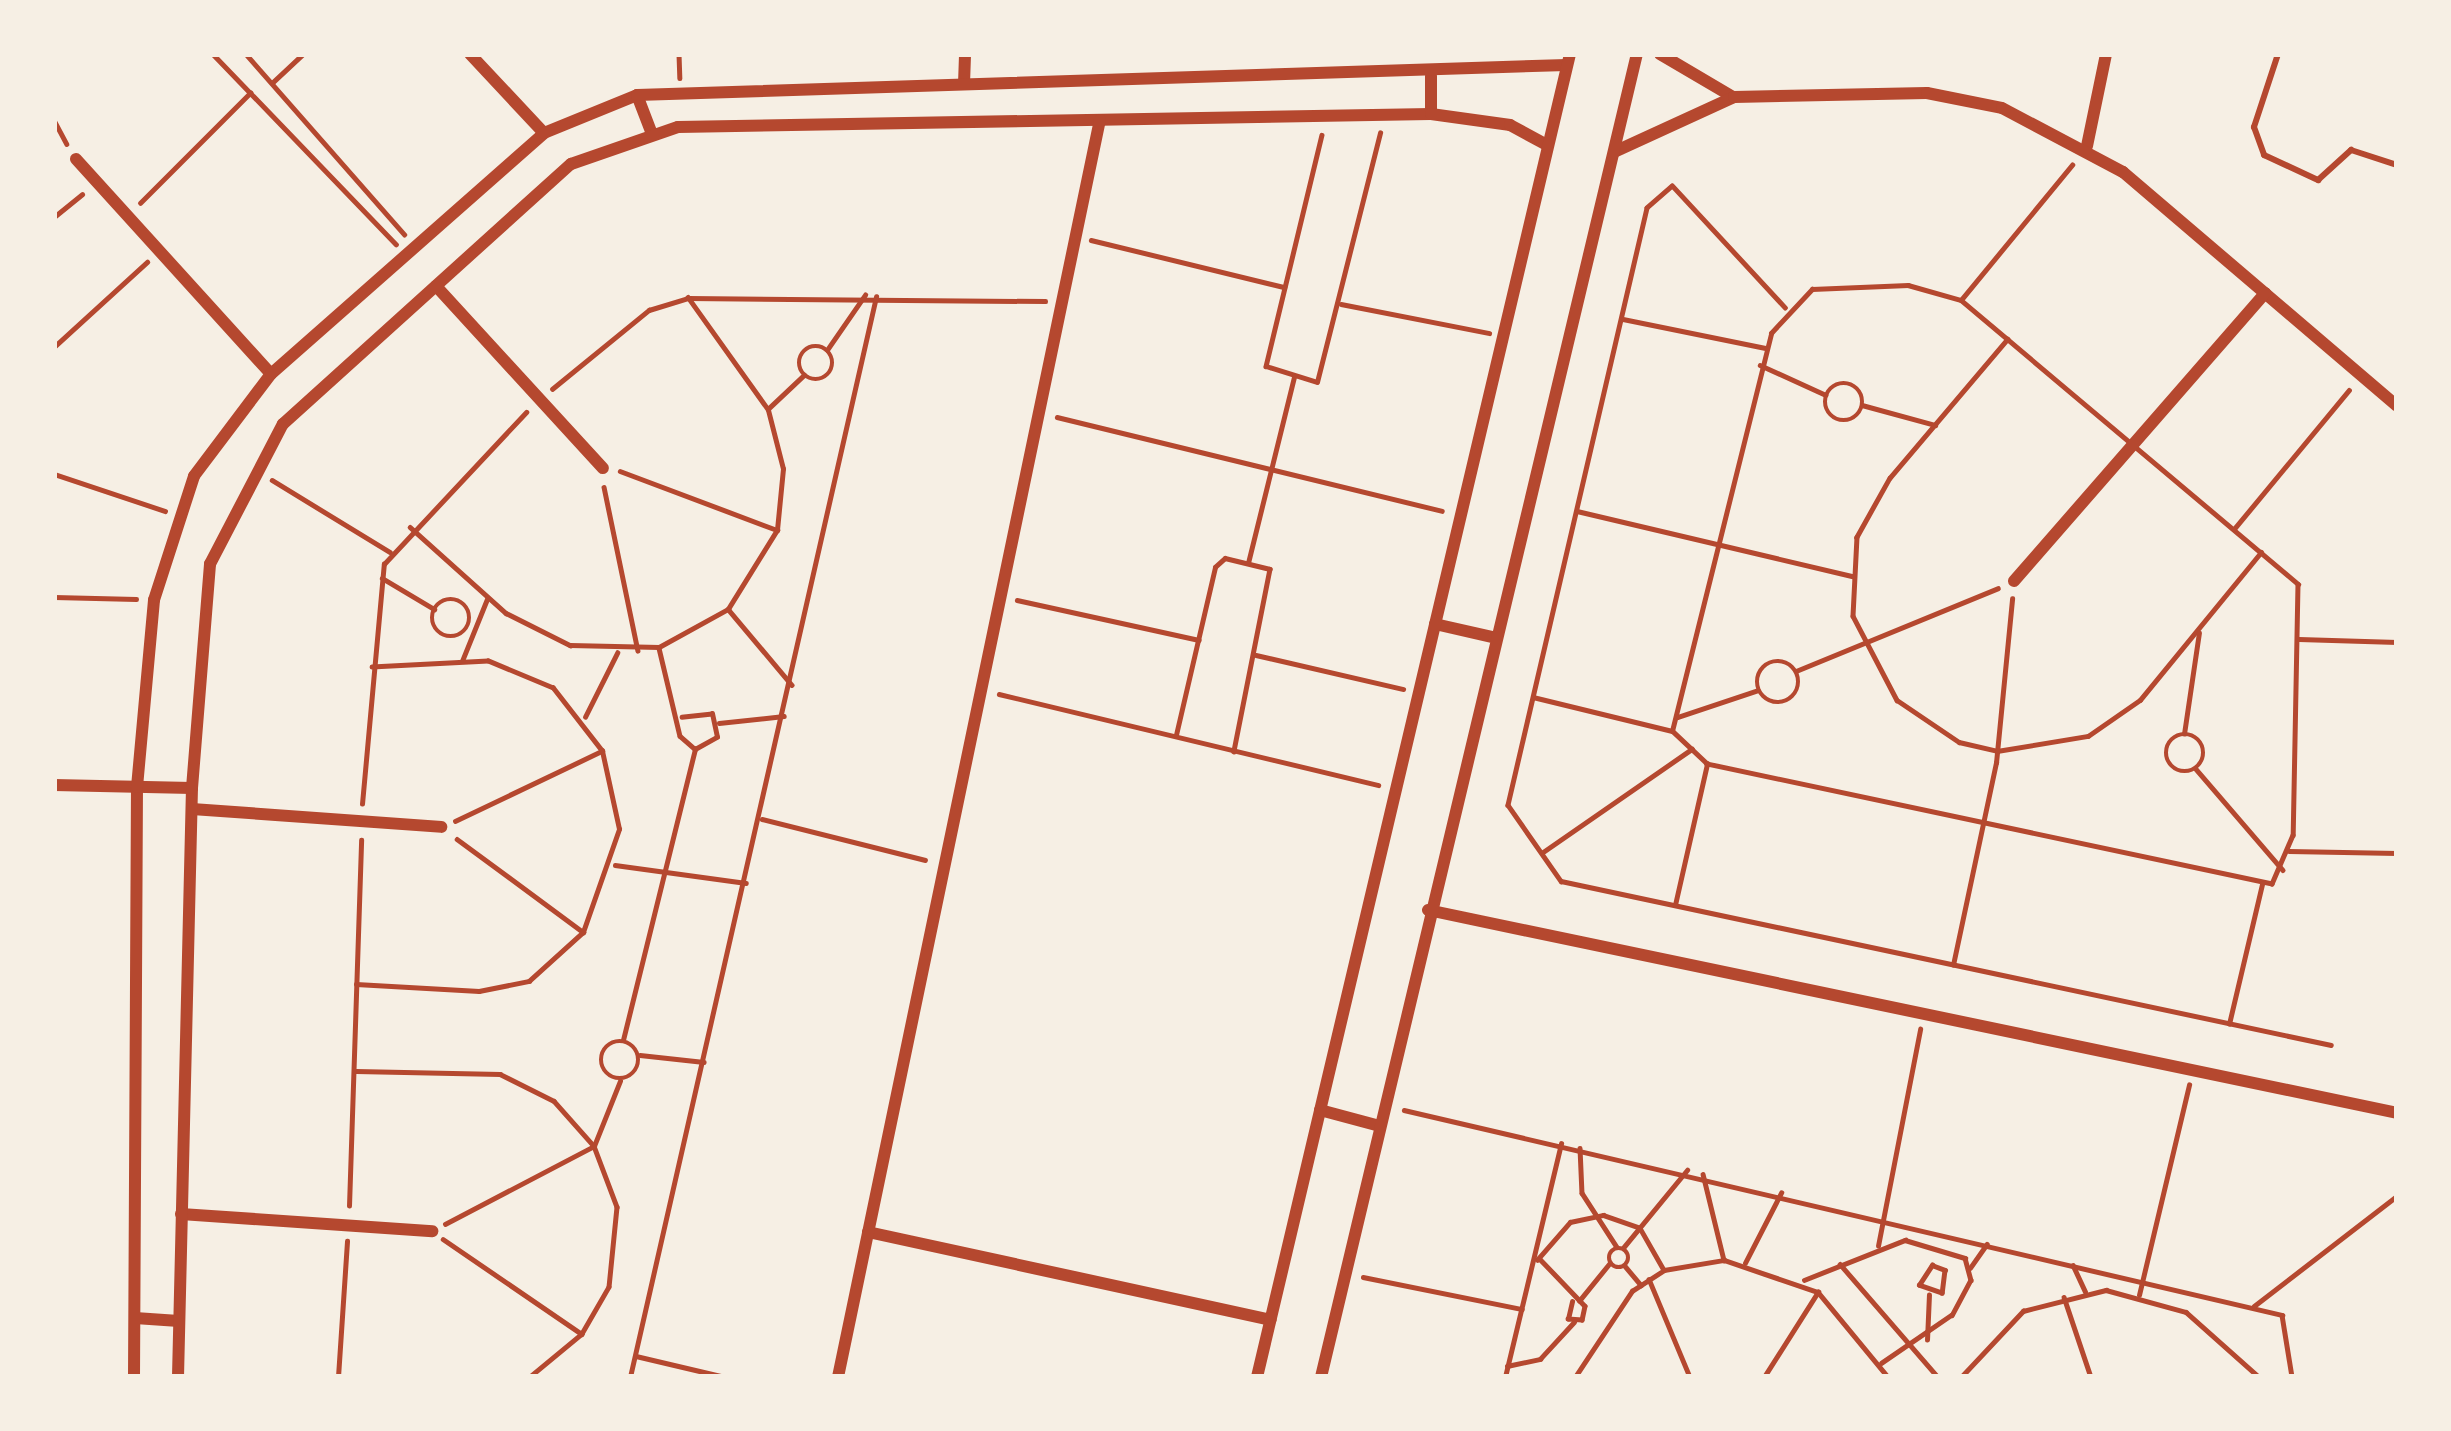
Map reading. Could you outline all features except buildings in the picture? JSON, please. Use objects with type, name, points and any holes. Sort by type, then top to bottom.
[{"type":"street","points":[[470,54],[544,134]]},
{"type":"street","points":[[964,84],[965,54]]},
{"type":"street","points":[[1321,1377],[1492,637],[1636,54]]},
{"type":"street","points":[[1660,54],[1734,97]]},
{"type":"street","points":[[2087,146],[2107,54]]},
{"type":"street","points":[[134,1377],[137,787],[154,600],[176,515],[216,439],[271,374],[544,134],[637,95],[680,90],[1431,76],[1568,60],[1257,1377]]},
{"type":"street","points":[[1431,76],[1431,114]]},
{"type":"street","points":[[1614,152],[1734,97],[1927,93],[2002,108],[2087,146],[2397,406]]},
{"type":"street","points":[[637,95],[651,131]]},
{"type":"street","points":[[178,1377],[200,615],[252,467],[283,424],[571,164],[651,131],[1100,120],[1431,114],[1510,125],[1547,145]]},
{"type":"street","points":[[838,1377],[1100,120]]},
{"type":"street","points":[[76,159],[271,374]]},
{"type":"street","points":[[436,286],[601,466]]},
{"type":"street","points":[[2014,581],[2265,293]]},
{"type":"street","points":[[1435,624],[1492,637]]},
{"type":"street","points":[[54,785],[192,788]]},
{"type":"street","points":[[192,808],[441,827]]},
{"type":"street","points":[[1428,910],[2191,1075],[2397,1113]]},
{"type":"street","points":[[1320,1110],[1376,1125]]},
{"type":"street","points":[[181,1214],[431,1231]]},
{"type":"street","points":[[868,1232],[1270,1320]]},
{"type":"street","points":[[135,1318],[179,1322]]},
{"type":"lane","points":[[2278,54],[2254,127],[2264,155],[2318,179],[2351,150],[2397,165]]},
{"type":"path","points":[[213,54],[411,251]]},
{"type":"path","points":[[246,54],[411,251]]},
{"type":"path","points":[[272,83],[303,54]]},
{"type":"path","points":[[679,54],[680,90]]},
{"type":"path","points":[[128,215],[250,93]]},
{"type":"path","points":[[1326,118],[1266,366],[1294,377],[1322,380],[1384,117]]},
{"type":"path","points":[[54,120],[76,159]]},
{"type":"path","points":[[1961,300],[2087,146]]},
{"type":"path","points":[[54,217],[98,182]]},
{"type":"path","points":[[1786,309],[1672,186],[1647,208],[1508,805],[1561,881],[2331,1045]]},
{"type":"path","points":[[1076,236],[1284,286]]},
{"type":"path","points":[[54,347],[160,251]]},
{"type":"path","points":[[1672,731],[1760,364],[1786,309],[1828,286],[1908,285],[1961,300],[2298,584],[2289,851],[2283,870],[2262,884],[2229,1024]]},
{"type":"path","points":[[338,1377],[370,667],[380,577],[390,552],[539,399],[649,310],[688,298],[865,295],[1063,301]]},
{"type":"path","points":[[768,410],[804,375],[828,374],[827,350],[865,295]]},
{"type":"path","points":[[630,1377],[762,818],[876,296]]},
{"type":"path","points":[[410,527],[488,598],[548,636],[617,652],[638,651],[659,646],[728,609],[777,530],[783,469],[768,410],[688,298]]},
{"type":"path","points":[[1341,304],[1503,336]]},
{"type":"path","points":[[1622,319],[1765,348]]},
{"type":"path","points":[[2008,339],[1875,499],[1852,576],[1861,644],[1919,718],[1997,751],[2058,746],[2116,720],[2200,628],[2262,550]]},
{"type":"path","points":[[804,375],[803,351],[827,350]]},
{"type":"path","points":[[1760,364],[1826,395],[1838,421],[1862,405],[1935,425]]},
{"type":"path","points":[[2234,529],[2361,375]]},
{"type":"path","points":[[1247,563],[1294,377]]},
{"type":"path","points":[[1826,395],[1853,385],[1862,405]]},
{"type":"path","points":[[1040,412],[1462,516]]},
{"type":"path","points":[[601,466],[777,530]]},
{"type":"path","points":[[601,466],[638,651]]},
{"type":"path","points":[[252,467],[390,552]]},
{"type":"path","points":[[54,474],[176,515]]},
{"type":"path","points":[[1577,512],[1852,576]]},
{"type":"path","points":[[1175,737],[1215,567],[1247,563],[1273,574],[1234,751]]},
{"type":"path","points":[[380,577],[434,609],[447,637],[468,626],[456,599],[434,609]]},
{"type":"path","points":[[1758,690],[1773,662],[1796,671],[2014,581],[1997,751],[1953,965]]},
{"type":"path","points":[[54,597],[154,600]]},
{"type":"path","points":[[1001,597],[1199,640]]},
{"type":"path","points":[[462,661],[488,598]]},
{"type":"path","points":[[728,609],[792,685]]},
{"type":"path","points":[[2196,769],[2181,772],[2166,755],[2184,734],[2200,628]]},
{"type":"path","points":[[2299,639],[2397,642]]},
{"type":"path","points":[[659,646],[682,717],[680,736],[695,749]]},
{"type":"path","points":[[585,718],[617,652]]},
{"type":"path","points":[[1256,655],[1420,693]]},
{"type":"path","points":[[356,984],[504,989],[551,968],[583,932],[614,865],[618,804],[602,751],[585,718],[522,670],[462,661],[370,667]]},
{"type":"path","points":[[1676,718],[1758,690],[1787,701],[1796,671]]},
{"type":"path","points":[[981,690],[1396,790]]},
{"type":"path","points":[[1533,698],[1672,731],[1707,764],[2262,884]]},
{"type":"path","points":[[682,717],[702,709],[718,723]]},
{"type":"path","points":[[620,1081],[601,1059],[623,1040],[695,749],[718,723],[784,716]]},
{"type":"path","points":[[2184,734],[2203,747],[2196,769]]},
{"type":"path","points":[[1541,853],[1691,749]]},
{"type":"path","points":[[583,932],[441,827],[602,751]]},
{"type":"path","points":[[1675,906],[1707,764]]},
{"type":"path","points":[[2196,769],[2283,870]]},
{"type":"path","points":[[762,818],[945,865]]},
{"type":"path","points":[[2289,851],[2397,853]]},
{"type":"path","points":[[614,865],[746,883]]},
{"type":"path","points":[[1878,1246],[1878,1217],[1922,1018]]},
{"type":"path","points":[[623,1040],[640,1055],[704,1062]]},
{"type":"path","points":[[582,1334],[431,1231],[594,1146],[620,1081],[640,1055]]},
{"type":"path","points":[[355,1071],[500,1074],[554,1101],[594,1146],[619,1233],[609,1286],[582,1334],[530,1377]]},
{"type":"path","points":[[2139,1295],[2191,1075]]},
{"type":"path","points":[[1381,1105],[1688,1170],[2253,1308],[2287,1320],[2292,1377]]},
{"type":"path","points":[[1505,1377],[1561,1144]]},
{"type":"path","points":[[1580,1148],[1591,1214],[1620,1248],[1625,1266],[1641,1285]]},
{"type":"path","points":[[1575,1322],[1575,1301],[1688,1170]]},
{"type":"path","points":[[1703,1174],[1724,1260]]},
{"type":"path","points":[[1745,1263],[1781,1193]]},
{"type":"path","points":[[2253,1308],[2397,1196]]},
{"type":"path","points":[[1536,1260],[1556,1233],[1591,1214],[1640,1228],[1664,1270]]},
{"type":"path","points":[[1802,1282],[1878,1246],[1935,1241],[1970,1268]]},
{"type":"path","points":[[1882,1363],[1927,1340],[1962,1303],[1970,1268],[1987,1244]]},
{"type":"path","points":[[1507,1366],[1540,1359],[1586,1313],[1536,1260]]},
{"type":"path","points":[[1574,1377],[1603,1321],[1641,1285],[1664,1270],[1724,1260],[1802,1282],[1818,1292],[1882,1363],[1888,1377]]},
{"type":"path","points":[[1610,1263],[1625,1266]]},
{"type":"path","points":[[1840,1264],[1938,1377]]},
{"type":"path","points":[[2073,1264],[2085,1291]]},
{"type":"path","points":[[1932,1265],[1949,1282],[1929,1294],[1919,1285],[1932,1265]]},
{"type":"path","points":[[1344,1273],[1522,1309]]},
{"type":"path","points":[[1649,1280],[1690,1377]]},
{"type":"path","points":[[1960,1377],[2004,1324],[2064,1295],[2085,1291],[2139,1295],[2205,1323],[2259,1377]]},
{"type":"path","points":[[1764,1377],[1818,1292]]},
{"type":"path","points":[[1927,1340],[1929,1294]]},
{"type":"path","points":[[2064,1295],[2091,1377]]},
{"type":"path","points":[[636,1356],[725,1377]]}]
